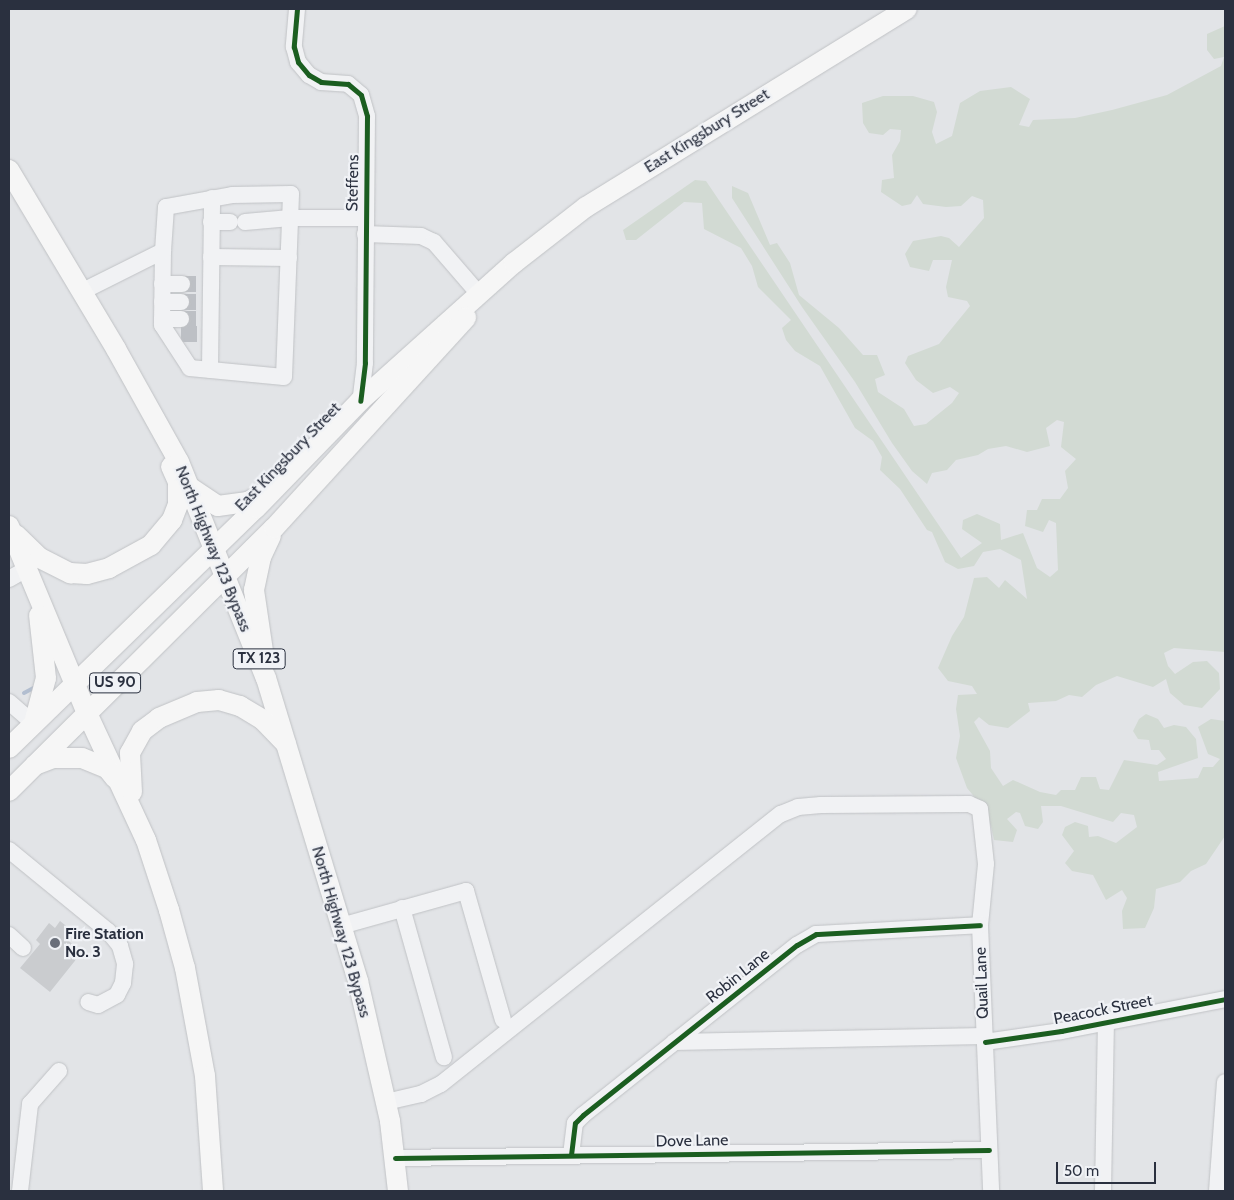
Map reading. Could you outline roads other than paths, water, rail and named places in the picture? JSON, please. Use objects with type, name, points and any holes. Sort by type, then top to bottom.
[{"type":"main road","name":"East Kingsbury Street","points":[[9,748],[360,401],[478,293],[514,263],[586,207],[906,9]]},
{"type":"main road","name":"North Highway 123 Bypass","points":[[9,170],[145,400],[192,488],[224,577],[266,678],[341,926],[386,1102],[398,1191]]},
{"type":"main road","name":"East Kingsbury Street","points":[[9,791],[86,711],[274,528],[514,263]]},
{"type":"main road","points":[[10,528],[40,558],[70,573],[87,574],[109,568],[151,545],[172,520],[178,504],[178,482],[145,400]]},
{"type":"main road","points":[[192,488],[218,506],[232,506],[248,502],[276,486]]},
{"type":"main road","points":[[10,528],[36,593],[76,683],[86,711],[146,840]]},
{"type":"main road","points":[[266,678],[254,590],[261,557],[274,528]]},
{"type":"main road","points":[[33,723],[45,687],[46,661],[36,593]]},
{"type":"main road","points":[[213,1191],[205,1076],[196,1023],[172,918],[132,795],[128,766],[130,753],[142,731],[159,718],[197,702],[219,700],[240,706],[263,720],[287,745]]},
{"type":"main road","points":[[33,766],[53,758],[82,758],[107,768],[123,788]]},
{"type":"street","name":"Steffens","points":[[297,9],[294,47],[298,62],[308,75],[321,82],[348,84],[360,95],[367,116],[365,363],[360,401]]},
{"type":"street","points":[[210,370],[188,327],[162,302],[166,207],[232,194],[291,194],[284,377],[210,370],[190,368],[188,327],[196,303],[196,284],[211,257],[212,198]]},
{"type":"street","points":[[211,222],[290,218],[365,226],[421,236],[434,242],[478,293]]},
{"type":"street","points":[[81,292],[163,251]]},
{"type":"street","points":[[211,257],[289,258]]},
{"type":"street","points":[[162,284],[196,284]]},
{"type":"street","points":[[162,302],[196,303]]},
{"type":"street","points":[[9,580],[26,569]]},
{"type":"street","points":[[9,702],[33,723]]},
{"type":"street","name":"Quail Lane","points":[[386,1102],[421,1094],[441,1084],[781,814],[798,807],[821,805],[969,804],[980,809],[986,864],[980,925],[991,1191]]},
{"type":"street","points":[[9,850],[108,931],[120,946],[125,964],[123,983],[116,995],[98,1005],[88,1002]]},
{"type":"street","points":[[341,926],[466,891],[504,1020]]},
{"type":"street","points":[[402,908],[444,1057]]},
{"type":"street","name":"Robin Lane","points":[[571,1155],[574,1129],[583,1115],[797,945],[816,934],[980,925]]},
{"type":"street","points":[[9,934],[23,948]]},
{"type":"street","name":"Peacock Street","points":[[674,1042],[985,1039],[1106,1022],[1225,999]]},
{"type":"street","points":[[1104,1191],[1106,1022]]},
{"type":"street","points":[[20,1191],[30,1104],[59,1071]]},
{"type":"street","points":[[1218,1191],[1225,1082]]},
{"type":"street","name":"Dove Lane","points":[[395,1158],[989,1150]]},
{"type":"waterway","points":[[24,693],[37,686]]},
{"type":"tunnel","points":[[182,284],[196,284]]},
{"type":"tunnel","points":[[181,302],[196,302]]},
{"type":"tunnel","points":[[181,319],[196,319]]},
{"type":"tunnel","points":[[181,334],[197,334]]},
{"type":"place","name":"Fire Station No. 3","points":[[55,943]]}]
